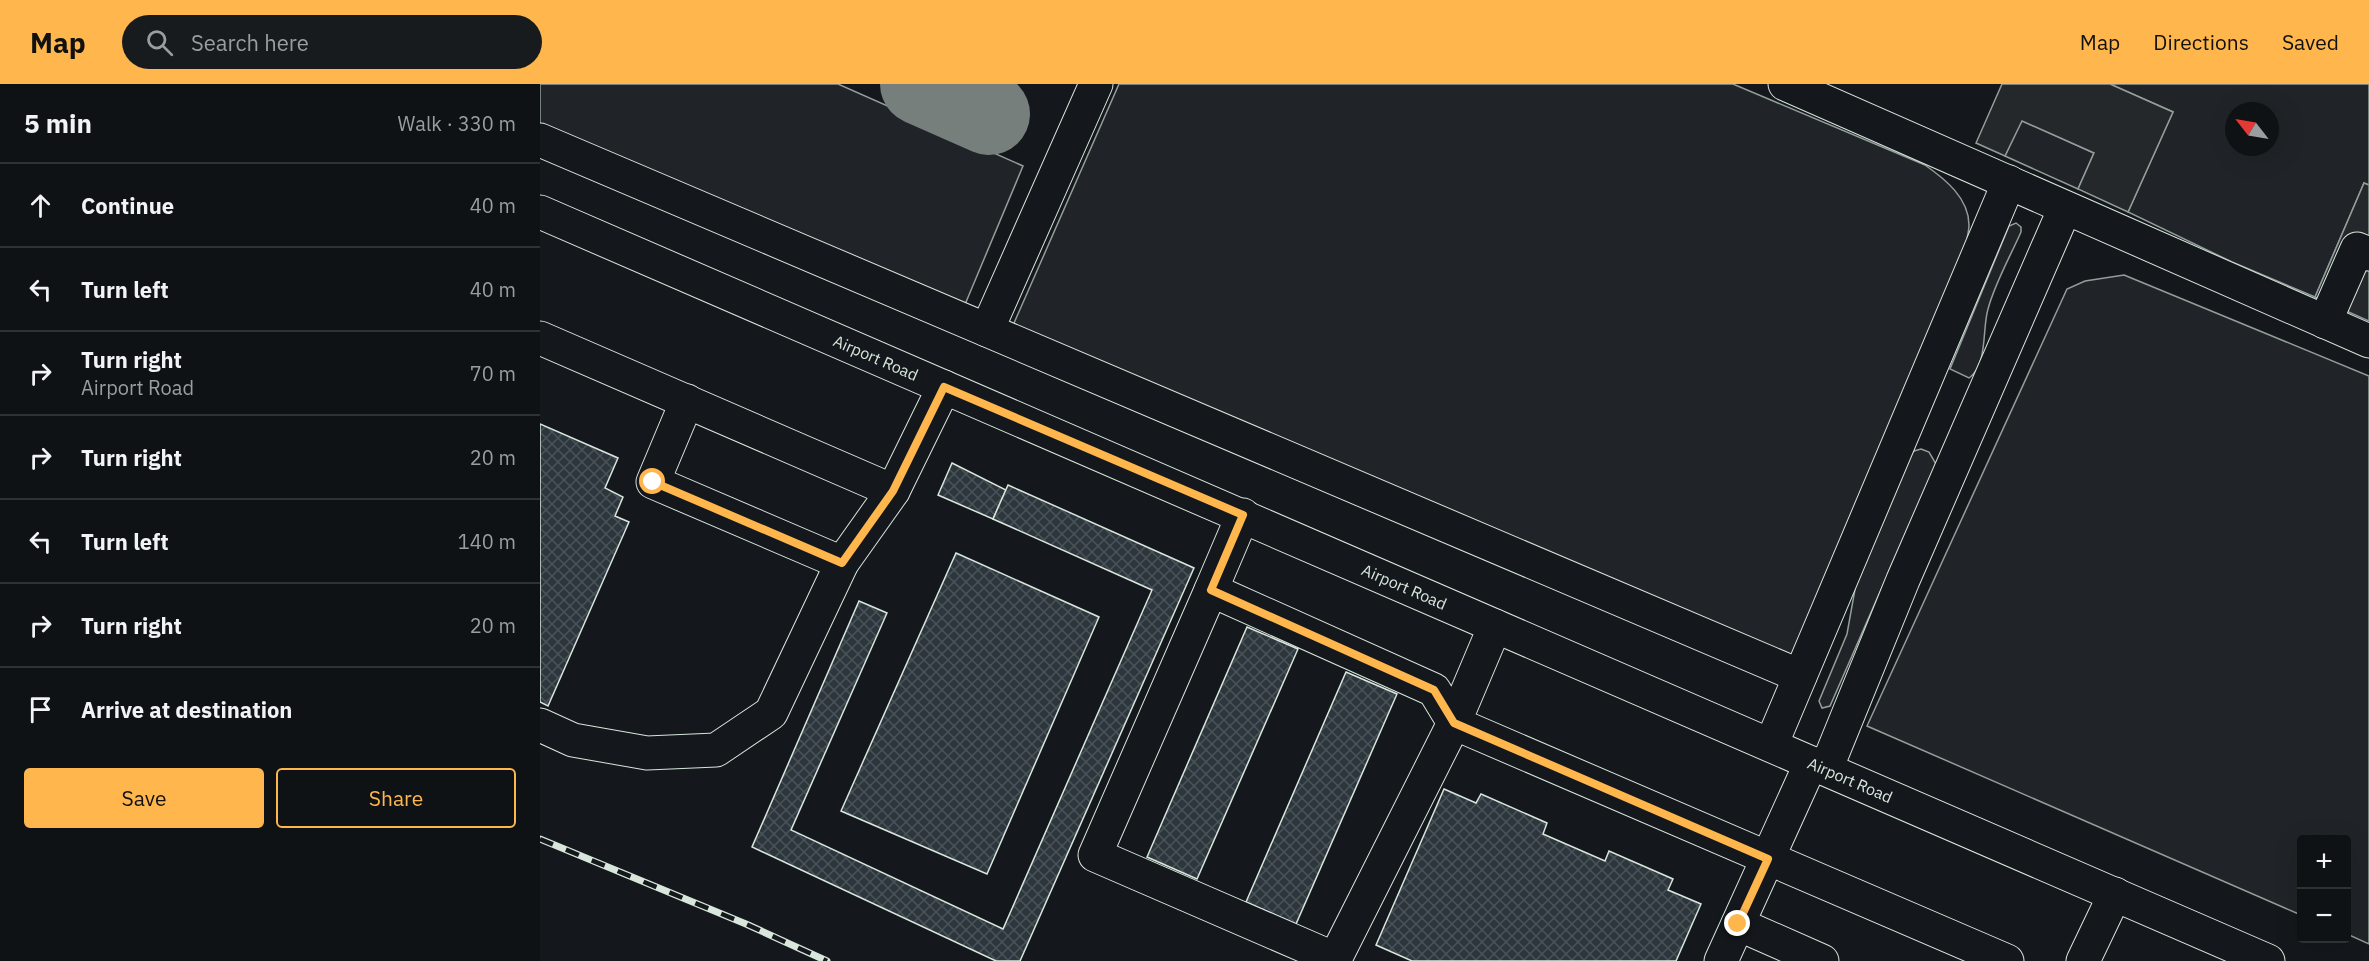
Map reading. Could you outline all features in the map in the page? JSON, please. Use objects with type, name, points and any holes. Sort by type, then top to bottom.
[{"type":"street","points":[[987,330],[1096,84]]},
{"type":"street","points":[[1785,84],[2369,341]]},
{"type":"street","points":[[540,140],[1800,676]]},
{"type":"street","points":[[1771,745],[2009,182]]},
{"type":"street","points":[[1721,961],[1768,859],[1819,766],[1908,569],[2065,208]]},
{"type":"street","name":"Airport Road","points":[[540,212],[2268,961]]},
{"type":"street","points":[[2325,322],[2357,249],[2369,254]]},
{"type":"street","points":[[540,338],[893,491]]},
{"type":"street","points":[[540,725],[573,740],[647,753],[716,750],[771,713],[842,563],[893,491],[944,387]]},
{"type":"street","points":[[687,401],[653,482],[842,563]]},
{"type":"street","points":[[1243,515],[1095,855],[1335,959],[1454,723],[1496,626]]},
{"type":"street","points":[[1211,590],[1434,690],[1454,723],[2007,961]]},
{"type":"street","points":[[2083,961],[2115,894]]},
{"type":"street","points":[[1738,924],[1822,961]]},
{"type":"shaded area","points":[[540,84],[838,84],[1023,166],[961,314],[540,129]]},
{"type":"shaded area","points":[[1119,84],[1733,84],[1925,165],[1940,176],[1955,190],[1965,206],[1969,225],[1965,249],[1804,644],[1785,668],[1007,339]]},
{"type":"shaded area","points":[[2002,84],[2110,84],[2173,112],[2128,212],[2078,189],[2094,153],[2022,121],[2005,156],[1976,143]]},
{"type":"shaded area","points":[[2110,84],[2369,84],[2369,185],[2364,183],[2315,297],[2232,262],[2128,212],[2173,112]]},
{"type":"shaded area","points":[[2021,120],[2094,153],[2078,189],[2005,156]]},
{"type":"shaded area","points":[[2364,183],[2369,185],[2369,321],[2315,297]]},
{"type":"shaded area","points":[[2016,223],[2021,227],[2021,232],[1991,299],[1986,317],[1982,356],[1975,372],[1969,378],[1950,369],[2009,226]]},
{"type":"shaded area","points":[[2124,275],[2369,376],[2369,944],[2351,936],[2351,835],[2297,835],[2297,913],[1867,726],[2067,289],[2085,281]]},
{"type":"shaded area","points":[[1921,449],[1929,452],[1936,464],[1830,706],[1822,708],[1819,701],[1847,634],[1857,578],[1909,456]]},
{"type":"building","points":[[540,424],[618,458],[605,488],[623,497],[615,516],[629,522],[548,706],[540,702]]},
{"type":"building","points":[[952,463],[1006,490],[993,519],[938,495]]},
{"type":"building","points":[[1008,485],[1194,568],[1020,961],[996,961],[752,847],[859,601],[887,613],[791,830],[1003,929],[1152,590],[993,519]]},
{"type":"building","points":[[956,553],[1099,617],[987,874],[841,811]]},
{"type":"building","points":[[1247,627],[1298,649],[1197,879],[1147,857]]},
{"type":"building","points":[[1346,672],[1397,694],[1296,924],[1246,902]]},
{"type":"building","points":[[1444,789],[1476,803],[1481,794],[1547,823],[1543,834],[1605,861],[1609,851],[1673,879],[1668,890],[1701,904],[1676,961],[1412,961],[1376,945]]},
{"type":"taxiway","points":[[921,84],[989,114]]},
{"type":"railway","points":[[540,839],[746,924],[827,961]]},
{"type":"route","points":[[653,482],[842,563],[893,491],[944,387],[1243,515],[1211,590],[1434,690],[1454,723],[1768,859],[1738,924]]}]
